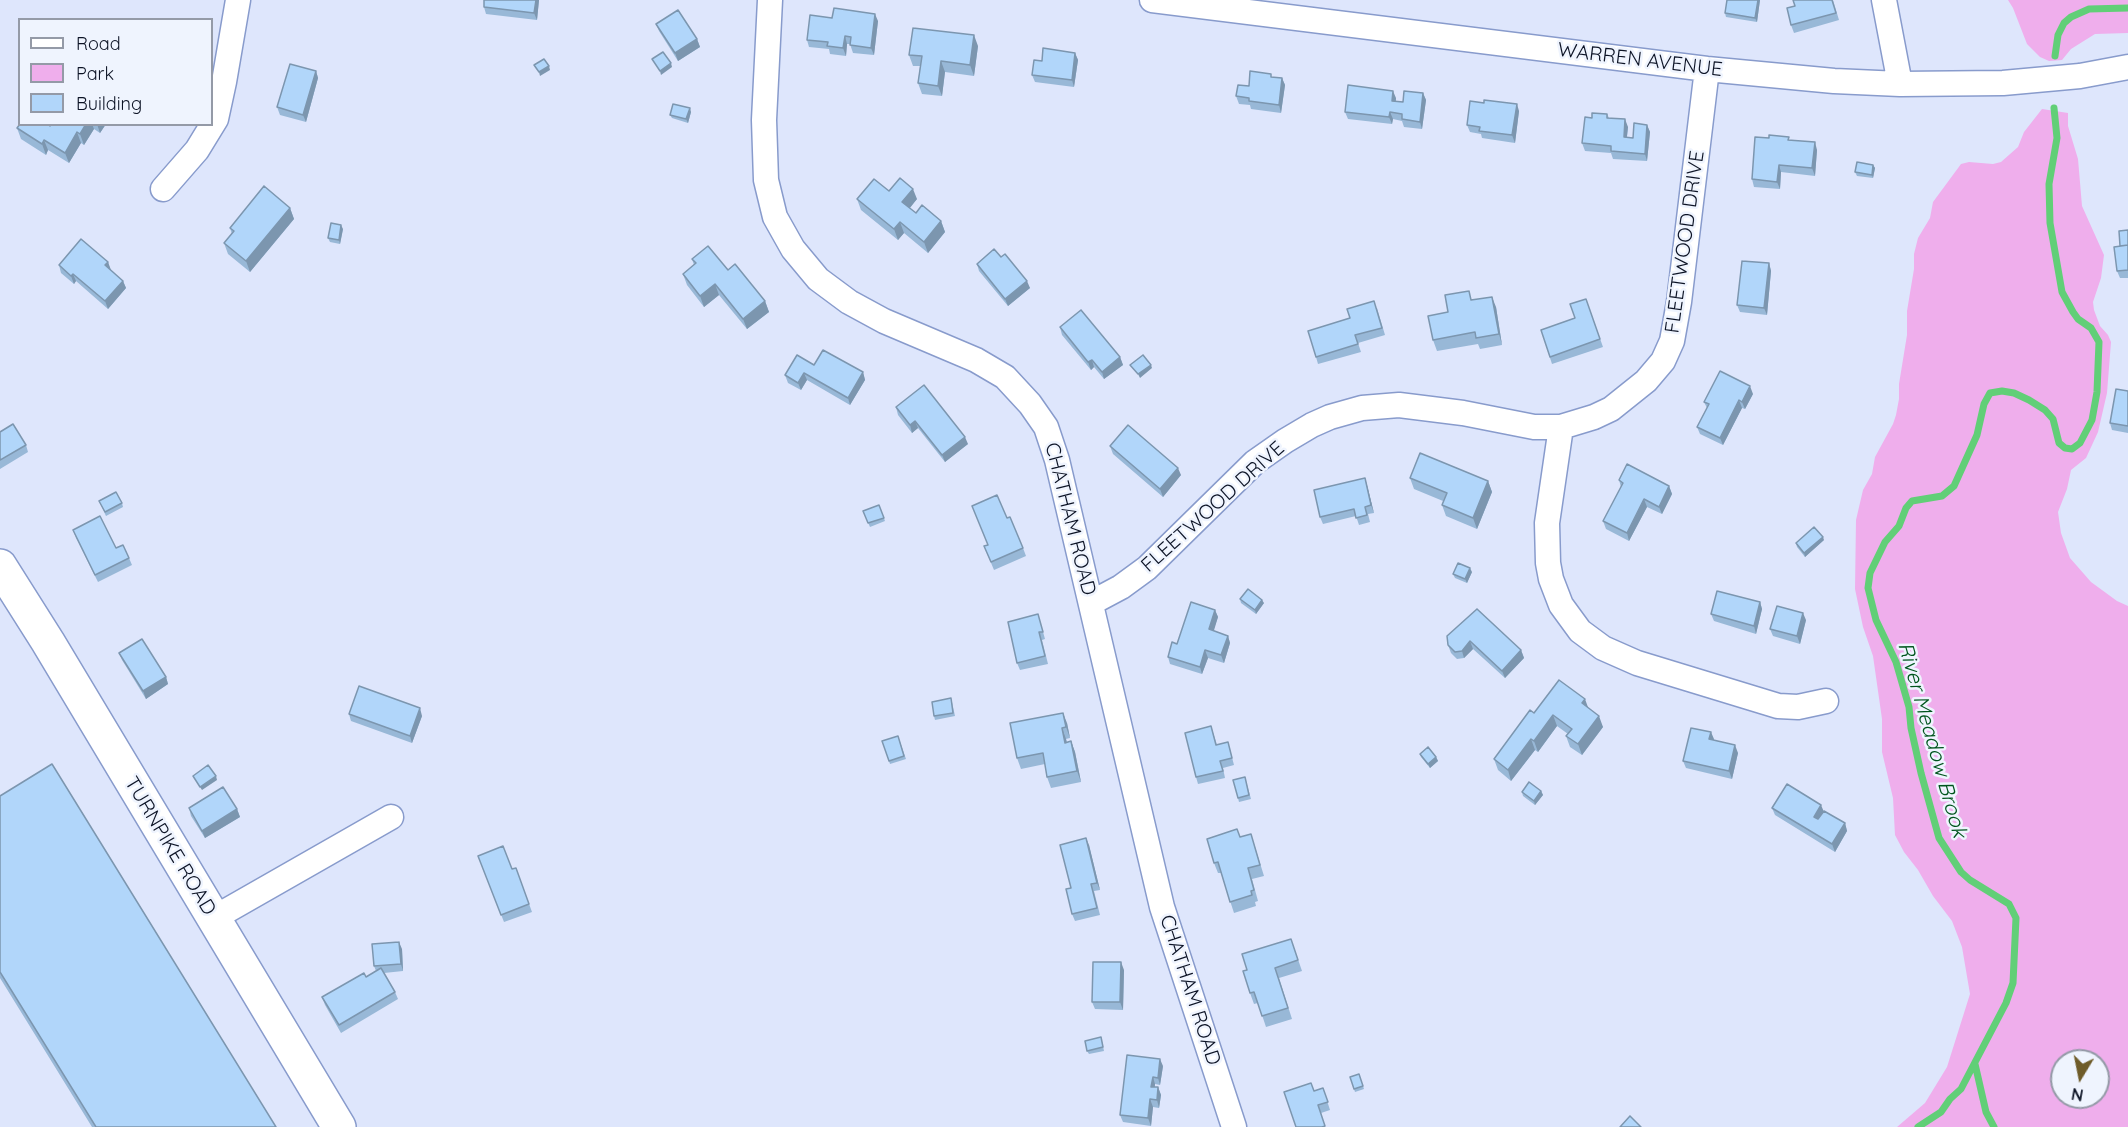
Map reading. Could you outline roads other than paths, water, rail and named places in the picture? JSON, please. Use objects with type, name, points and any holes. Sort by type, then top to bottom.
[{"type":"main road","name":"TURNPIKE ROAD","points":[[0,566],[339,1127]]},
{"type":"street","points":[[213,124],[224,82],[238,0]]},
{"type":"street","name":"CHATHAM ROAD","points":[[770,0],[763,151],[766,180],[775,217],[794,249],[818,279],[849,302],[884,321],[976,360],[1005,377],[1030,404],[1046,427],[1057,460],[1162,907],[1234,1127]]},
{"type":"street","name":"WARREN AVENUE","points":[[1152,0],[1707,69],[1834,81],[1900,84],[2003,83],[2080,76],[2128,67]]},
{"type":"street","points":[[1884,0],[1900,84]]},
{"type":"street","name":"FLEETWOOD DRIVE","points":[[1091,603],[1121,587],[1147,568],[1255,462],[1312,424],[1330,417],[1362,408],[1399,405],[1463,413],[1540,428],[1561,427],[1594,417],[1611,409],[1629,396],[1656,371],[1672,342],[1679,302],[1707,69]]},
{"type":"street","points":[[163,189],[198,150],[212,126]]},
{"type":"street","points":[[1561,427],[1547,523],[1548,563],[1551,579],[1561,604],[1580,632],[1603,648],[1637,663],[1778,706],[1798,707],[1826,701]]},
{"type":"street","points":[[214,918],[391,817]]},
{"type":"waterway","name":"River Meadow Brook","points":[[2055,56],[2058,35],[2064,23],[2071,17],[2089,9],[2128,8]]},
{"type":"waterway","name":"River Meadow Brook","points":[[1918,1127],[1941,1112],[1961,1089],[2006,1003],[2013,983],[2016,918],[2009,904],[1961,872],[1939,838],[1921,773],[1909,707],[1896,662],[1876,620],[1868,588],[1870,573],[1885,542],[1899,526],[1906,508],[1912,501],[1942,496],[1954,486],[1977,435],[1984,404],[1990,393],[2002,391],[2014,393],[2045,410],[2053,419],[2059,443],[2065,448],[2072,449],[2080,443],[2092,420],[2097,392],[2099,342],[2091,328],[2078,319],[2062,292],[2050,223],[2049,184],[2057,138],[2054,108]]},
{"type":"waterway","points":[[1975,1064],[1986,1112],[1994,1127]]}]
